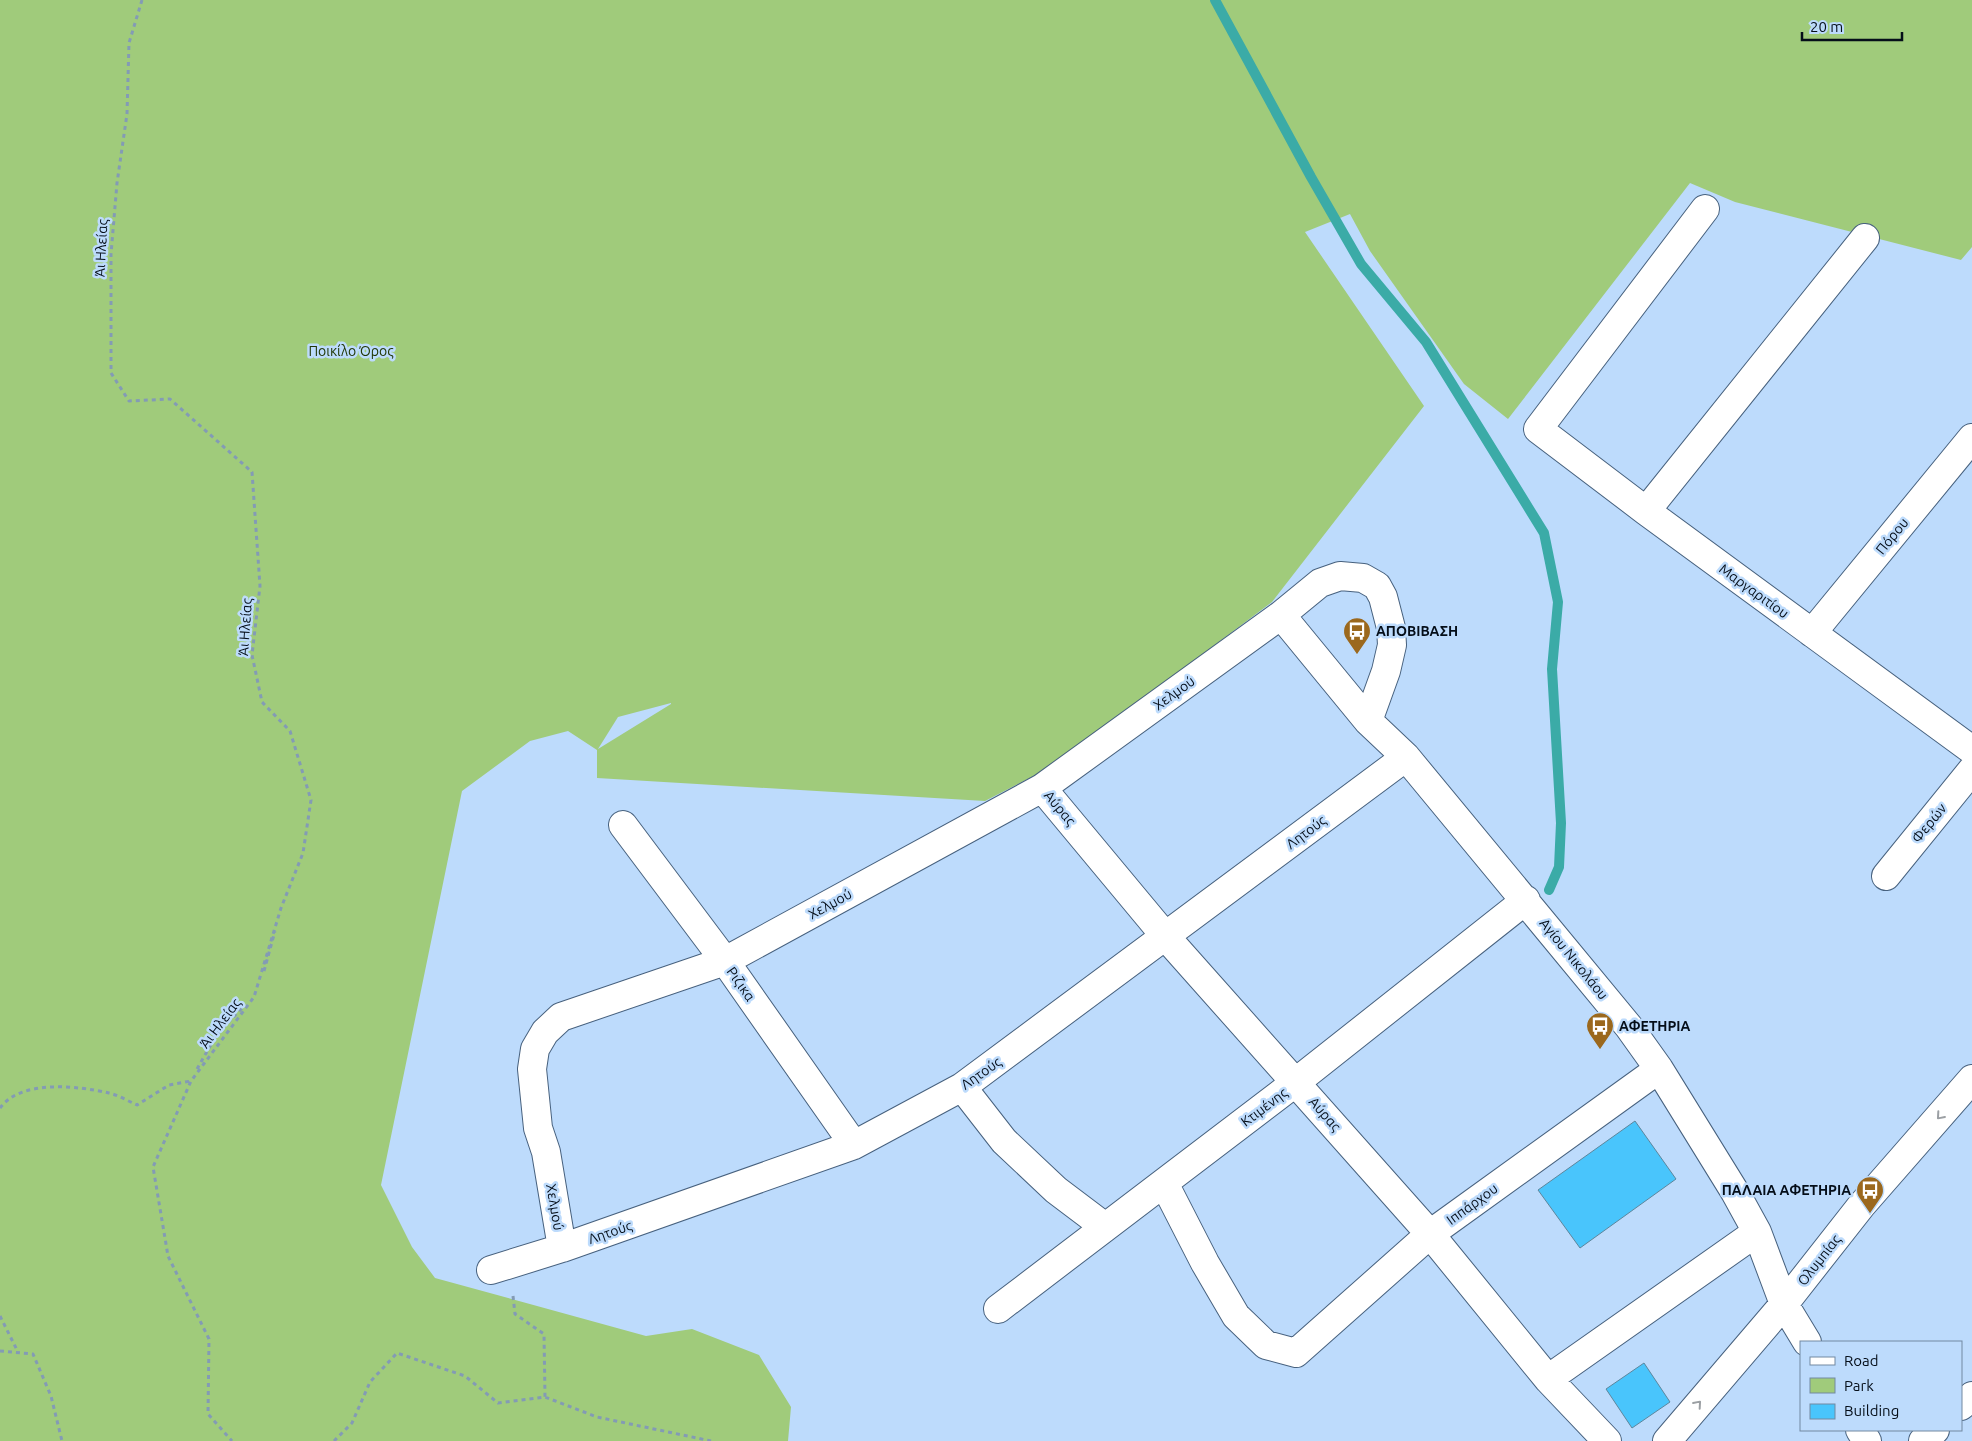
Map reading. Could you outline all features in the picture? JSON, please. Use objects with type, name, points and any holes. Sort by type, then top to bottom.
[{"type":"street","name":"Μαργαριτίου","points":[[1705,209],[1538,429],[1646,512],[1972,750]]},
{"type":"street","points":[[1646,512],[1865,238]]},
{"type":"street","name":"Πόρου","points":[[1812,633],[1972,438]]},
{"type":"street","name":"Χελμού","points":[[562,1248],[546,1152],[538,1128],[532,1076],[535,1049],[545,1032],[561,1017],[725,961],[1042,788],[1281,616],[1320,583],[1340,576],[1363,578],[1377,586],[1388,610],[1392,628],[1392,645],[1386,671],[1368,721]]},
{"type":"street","name":"Αγίου Νικολάου","points":[[1281,616],[1368,721],[1406,757],[1629,1027],[1659,1069],[1757,1232],[1784,1304],[1806,1341]]},
{"type":"street","name":"Λητούς","points":[[491,1270],[562,1248],[854,1146],[962,1087],[1166,938],[1406,757]]},
{"type":"street","name":"Φερών","points":[[1886,876],[1972,770]]},
{"type":"street","name":"Αύρας","points":[[1042,788],[1166,938],[1430,1234],[1548,1379],[1607,1441]]},
{"type":"street","name":"Ριζικα","points":[[623,825],[725,961],[854,1146]]},
{"type":"street","name":"Κτιμένης","points":[[998,1309],[1296,1082],[1526,900]]},
{"type":"street","name":"Ιππάρχου","points":[[1164,1182],[1205,1263],[1236,1316],[1266,1345],[1296,1353],[1430,1234],[1659,1069]]},
{"type":"street","name":"Ολυμπίας","points":[[1667,1441],[1784,1304],[1861,1206],[1972,1079]]},
{"type":"street","points":[[962,1087],[1004,1141],[1056,1190],[1105,1227]]},
{"type":"street","points":[[1548,1379],[1757,1232]]},
{"type":"street","points":[[1962,1405],[1972,1396]]},
{"type":"street","points":[[1923,1441],[1934,1431]]},
{"type":"path","name":"Άι Ηλείας","points":[[142,0],[129,43],[127,114],[117,183],[110,254],[110,373],[129,401],[170,399],[252,472],[260,586],[252,655],[262,702],[290,730],[311,800],[304,853],[281,908],[254,997],[191,1081],[153,1167],[168,1256],[209,1339],[208,1414],[232,1441]]},
{"type":"path","points":[[0,1108],[6,1099],[41,1086],[110,1093],[137,1105],[169,1085],[191,1081],[217,1034],[254,997]]},
{"type":"path","points":[[535,1256],[512,1279],[515,1314],[544,1334],[545,1397]]},
{"type":"path","points":[[0,1316],[18,1352]]},
{"type":"path","points":[[0,1351],[33,1354],[52,1396],[62,1441]]},
{"type":"path","points":[[334,1441],[352,1423],[370,1382],[397,1353],[465,1376],[498,1403],[545,1397],[597,1417],[711,1441]]},
{"type":"green space","name":"Ποικίλο Όρος","points":[[0,0],[1972,0],[1972,247],[1961,260],[1735,202],[1690,183],[1508,419],[1464,384],[1370,251],[1350,214],[1305,232],[1424,406],[1272,602],[1055,765],[985,801],[597,778],[597,750],[568,731],[530,741],[462,791],[381,1185],[412,1247],[435,1278],[646,1336],[692,1329],[759,1355],[791,1407],[788,1441],[0,1441]],"holes":[[[671,704],[598,749],[618,717]]]},
{"type":"building","points":[[1635,1121],[1676,1179],[1580,1248],[1538,1190]]},
{"type":"building","points":[[1644,1363],[1670,1402],[1632,1428],[1606,1389]]},
{"type":"waterway","points":[[1215,0],[1311,177],[1361,264],[1426,342],[1544,533],[1558,602],[1552,669],[1561,823],[1559,867],[1549,890]]},
{"type":"place","name":"ΑΠΟΒΙΒΑΣΗ","points":[[1357,655]]},
{"type":"place","name":"ΑΦΕΤΗΡΙΑ","points":[[1600,1050]]},
{"type":"place","name":"ΠΑΛΑΙΑ ΑΦΕΤΗΡΙΑ","points":[[1870,1214]]}]
